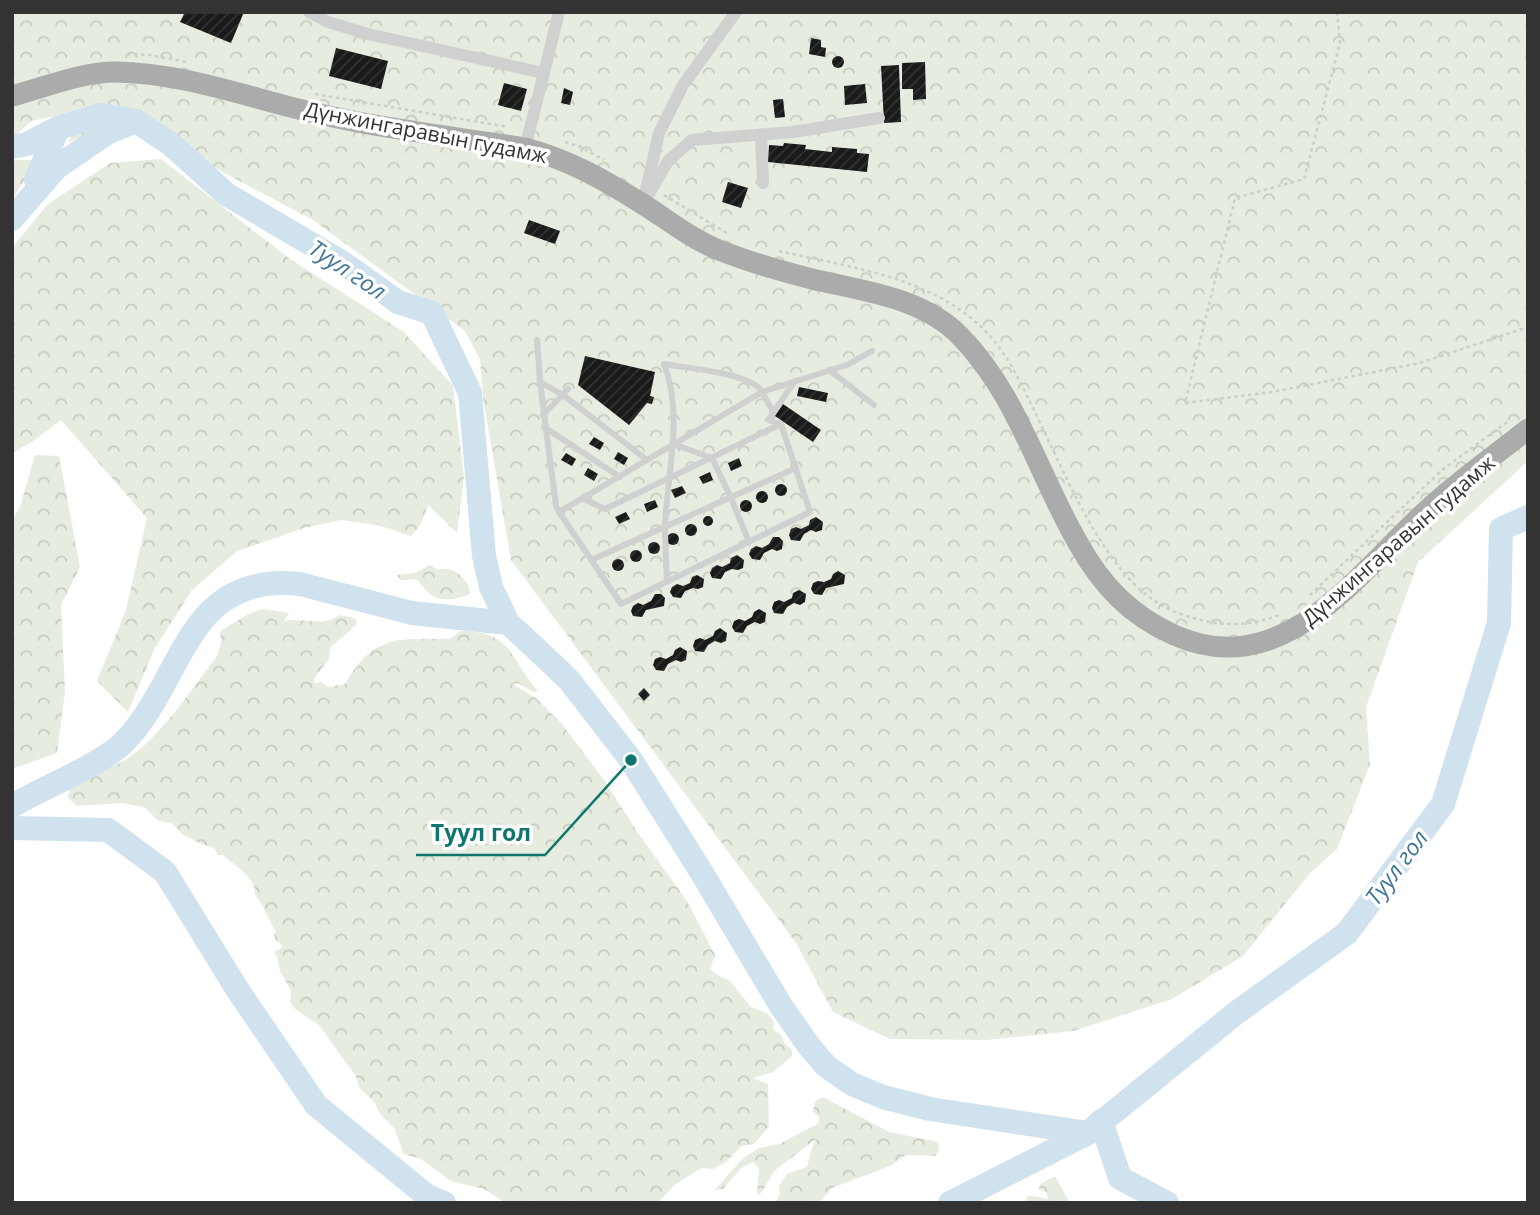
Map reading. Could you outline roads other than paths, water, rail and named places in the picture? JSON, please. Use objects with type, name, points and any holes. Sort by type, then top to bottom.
[{"type":"main road","name":"Дүнжингаравын гудамж","points":[[12,96],[72,79],[114,72],[156,75],[317,113],[528,140],[593,174],[647,196],[681,230],[715,248],[759,264],[900,300],[929,314],[956,332],[991,373],[1021,425],[1063,518],[1118,599],[1139,617],[1181,638],[1210,646],[1243,647],[1272,641],[1301,626],[1330,604],[1522,423]]},
{"type":"street","points":[[309,12],[328,22],[368,34],[544,73]]},
{"type":"street","points":[[528,140],[559,12]]},
{"type":"street","points":[[647,196],[659,132],[682,85],[736,12]]},
{"type":"street","points":[[647,196],[668,161],[692,140],[761,135],[879,118]]},
{"type":"street","points":[[761,135],[763,183]]},
{"type":"lane","points":[[537,340],[544,427],[556,506],[621,604],[810,512],[781,424]]},
{"type":"lane","points":[[559,512],[762,392],[847,365],[872,351]]},
{"type":"lane","points":[[667,580],[665,528],[673,444],[672,384],[664,364],[744,379],[759,386],[773,412]]},
{"type":"lane","points":[[829,370],[874,405]]},
{"type":"lane","points":[[781,424],[768,420],[795,381]]},
{"type":"lane","points":[[540,382],[563,395],[647,460]]},
{"type":"lane","points":[[543,415],[568,389]]},
{"type":"lane","points":[[582,498],[606,509],[781,424]]},
{"type":"lane","points":[[544,427],[620,477]]},
{"type":"lane","points":[[673,444],[712,458],[732,498],[749,542]]},
{"type":"lane","points":[[591,560],[796,468]]},
{"type":"waterway","points":[[36,180],[58,128],[101,115],[136,121]]},
{"type":"waterway","name":"Туул гол","points":[[12,219],[57,167],[107,133],[136,121],[172,145],[226,194],[340,261],[398,302],[432,313],[470,393],[484,556],[491,587],[508,623]]},
{"type":"waterway","points":[[12,147],[27,144],[58,128]]},
{"type":"waterway","name":"Туул гол","points":[[950,1203],[1088,1133],[1236,1013],[1347,933],[1443,804],[1499,623],[1501,529],[1528,517]]},
{"type":"waterway","name":"Туул гол","points":[[12,806],[86,768],[124,742],[144,717],[191,635],[209,612],[232,595],[262,585],[300,584],[412,613],[508,623],[569,680],[631,760],[781,1006],[826,1066],[852,1084],[883,1097],[930,1109],[1088,1133]]},
{"type":"waterway","name":"Туул гол","points":[[12,828],[108,830],[165,872],[237,989],[316,1105],[427,1196],[444,1203]]},
{"type":"waterway","name":"Туул гол","points":[[1092,1130],[1101,1121],[1120,1178],[1167,1203]]},
{"type":"place","name":"Туул гол","points":[[631,760]]}]
